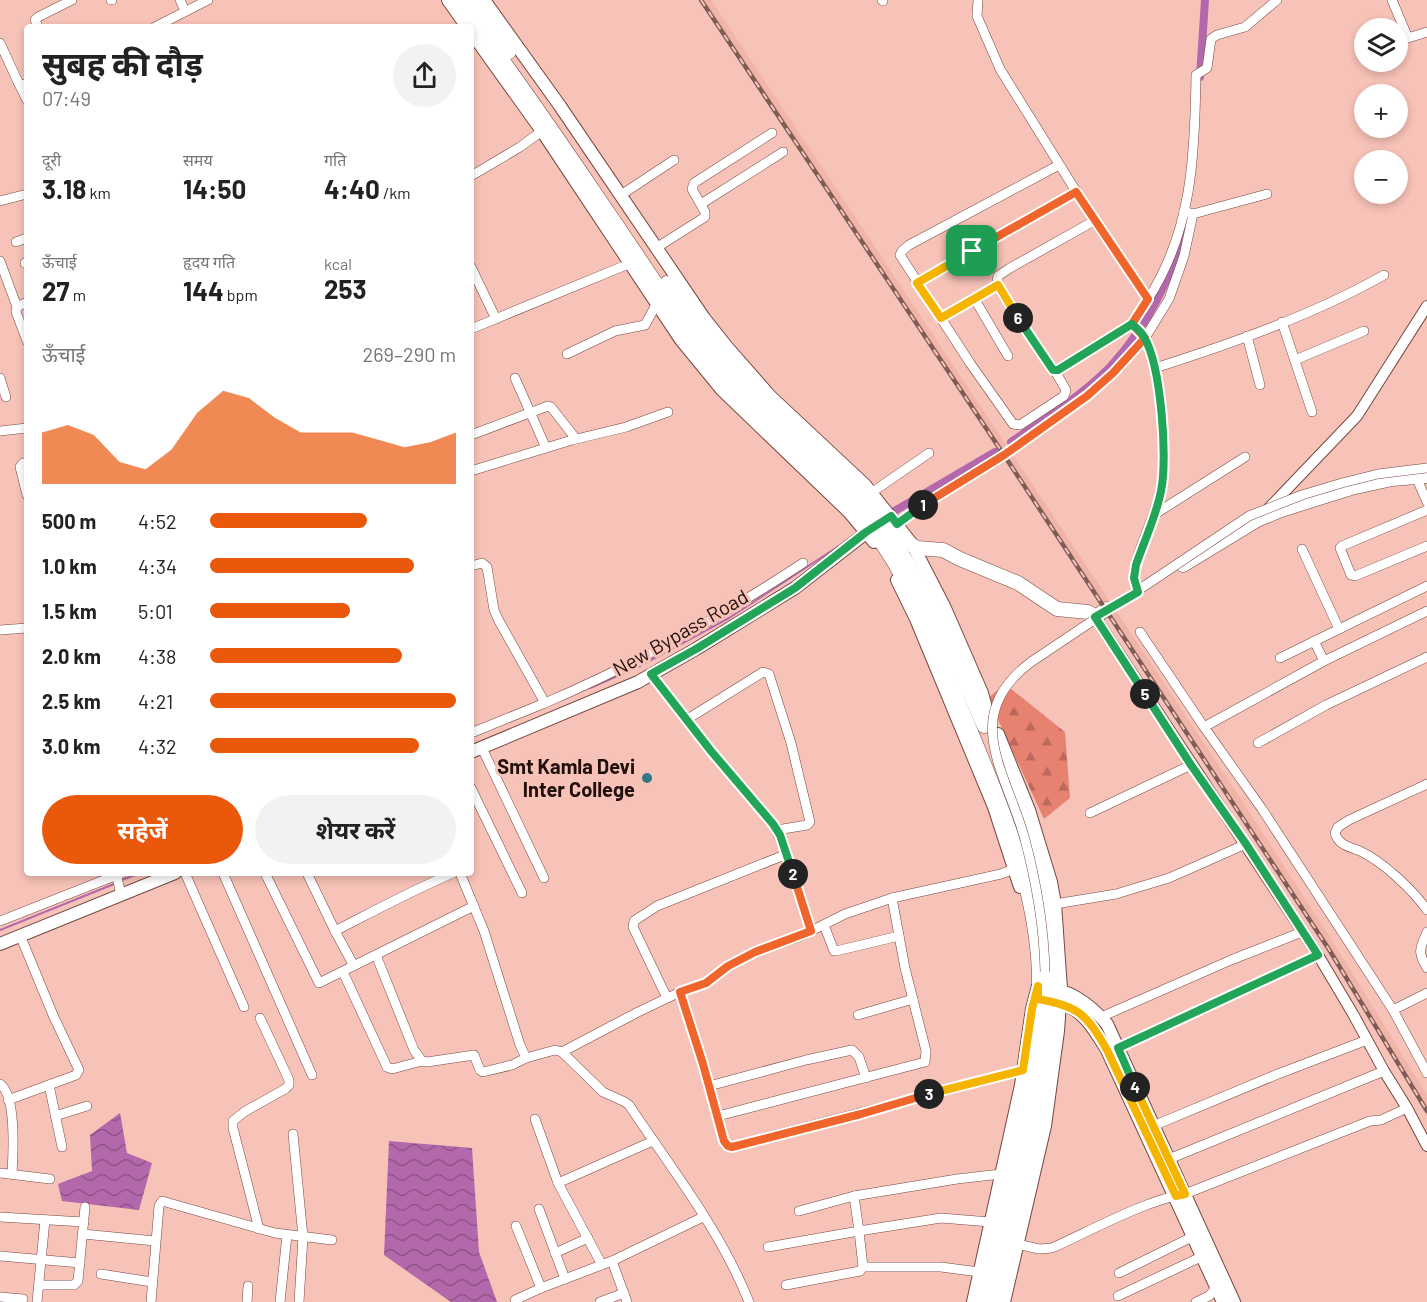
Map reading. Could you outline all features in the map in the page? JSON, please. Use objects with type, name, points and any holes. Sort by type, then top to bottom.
[{"type":"main road","points":[[448,0],[465,24]]},
{"type":"main road","points":[[459,0],[532,99],[685,325],[723,374],[758,412],[883,527],[894,574],[916,619],[994,807],[1034,931]]},
{"type":"main road","points":[[471,0],[527,76],[672,291],[724,361],[758,399],[861,496],[883,527],[931,605],[984,726]]},
{"type":"main road","points":[[484,0],[560,106],[704,318],[770,396],[871,493],[883,527],[921,610],[994,789],[1016,849],[1038,955],[1058,1031],[1045,1126],[1004,1302]]},
{"type":"main road","points":[[474,36],[542,132],[681,340],[722,390],[849,512],[883,527],[912,544],[921,548],[943,550],[960,560],[1018,583],[1057,609],[1082,611],[1095,617],[1257,520],[1351,488],[1423,474]]},
{"type":"main road","name":"New Bypass Road","points":[[477,750],[638,682],[759,599],[795,588],[883,527]]},
{"type":"main road","points":[[912,544],[949,617],[982,693],[987,711]]},
{"type":"main road","points":[[994,1302],[1041,1088],[1055,904],[1043,852],[1029,810],[998,734]]},
{"type":"main road","points":[[984,1302],[1030,1086],[1038,1027],[1049,993],[1053,971],[1048,910],[1032,836],[1007,773]]},
{"type":"main road","points":[[0,944],[118,880],[153,876]]},
{"type":"main road","points":[[1049,993],[1082,1001],[1101,1017],[1107,1038],[1180,1195],[1234,1302]]},
{"type":"main road","points":[[1049,993],[1079,1012],[1118,1048],[1168,1159],[1194,1236],[1223,1302]]},
{"type":"main road","points":[[973,1302],[1023,1070],[1032,1009],[1049,993]]},
{"type":"street","points":[[37,24],[38,17],[72,0]]},
{"type":"street","points":[[180,0],[185,11]]},
{"type":"street","points":[[164,24],[208,0]]},
{"type":"street","points":[[978,0],[977,16],[1000,69],[1094,221],[1148,299]]},
{"type":"street","points":[[883,527],[1004,455],[1087,396],[1113,373],[1144,337],[1169,299],[1184,256],[1193,157],[1196,75],[1207,68],[1212,37],[1245,27],[1277,0]]},
{"type":"street","points":[[1392,0],[1408,38],[1427,32]]},
{"type":"street","points":[[0,43],[22,83]]},
{"type":"street","points":[[474,174],[542,132]]},
{"type":"street","points":[[656,248],[702,220],[706,214],[692,189],[694,183],[772,134]]},
{"type":"street","points":[[701,204],[783,152]]},
{"type":"street","points":[[621,195],[674,160]]},
{"type":"street","points":[[1059,165],[904,249],[901,253],[901,259],[1007,417],[1016,426],[1048,409],[1064,396],[1066,390],[998,285],[998,276],[1094,221]]},
{"type":"street","points":[[917,283],[1076,192]]},
{"type":"street","points":[[1189,212],[1266,194]]},
{"type":"street","points":[[0,201],[24,195]]},
{"type":"street","points":[[1055,371],[1133,325],[1171,258],[1189,212]]},
{"type":"street","points":[[16,242],[24,239]]},
{"type":"street","points":[[0,261],[24,333]]},
{"type":"street","points":[[474,328],[631,263]]},
{"type":"street","points":[[474,273],[496,319]]},
{"type":"street","points":[[1155,368],[1282,322],[1350,294],[1384,275]]},
{"type":"street","points":[[941,318],[998,285]]},
{"type":"street","points":[[974,298],[1008,356]]},
{"type":"street","points":[[567,354],[615,331],[645,325],[657,303]]},
{"type":"street","points":[[17,307],[24,304]]},
{"type":"street","points":[[1257,520],[1357,416],[1427,306]]},
{"type":"street","points":[[1282,322],[1312,412]]},
{"type":"street","points":[[1133,325],[1144,337],[1155,368],[1160,398],[1163,473],[1155,514],[1136,565],[1134,578],[1138,592]]},
{"type":"street","points":[[1295,360],[1364,331]]},
{"type":"street","points":[[1247,336],[1260,385]]},
{"type":"street","points":[[0,378],[6,397]]},
{"type":"street","points":[[515,378],[546,448]]},
{"type":"street","points":[[474,434],[530,412],[551,407],[576,439]]},
{"type":"street","points":[[474,470],[576,439],[626,427],[668,412]]},
{"type":"street","points":[[0,431],[24,428]]},
{"type":"street","points":[[871,493],[929,453]]},
{"type":"street","points":[[1155,514],[1245,457]]},
{"type":"street","points":[[24,463],[20,467],[24,483]]},
{"type":"street","points":[[1049,993],[1036,888],[1023,835],[992,746],[993,713],[1008,682],[1031,662],[1249,516],[1302,495],[1386,472],[1423,474],[1427,502]]},
{"type":"street","points":[[1427,510],[1340,548],[1351,575],[1355,576],[1427,546]]},
{"type":"street","points":[[1302,549],[1339,628]]},
{"type":"street","points":[[474,565],[482,563],[487,567],[494,610],[545,703]]},
{"type":"street","points":[[474,732],[610,675],[759,599],[803,563]]},
{"type":"street","points":[[1280,658],[1427,586]]},
{"type":"street","points":[[1204,727],[1324,661],[1427,611]]},
{"type":"street","points":[[1095,617],[1318,955],[1427,1146]]},
{"type":"street","points":[[0,630],[24,628]]},
{"type":"street","points":[[1140,632],[1262,809],[1394,1010],[1427,1073]]},
{"type":"street","points":[[1314,641],[1324,661]]},
{"type":"street","points":[[1258,743],[1326,705],[1427,657]]},
{"type":"street","points":[[686,720],[763,672],[769,674],[791,743],[810,822],[807,825],[777,830]]},
{"type":"street","points":[[651,674],[777,830],[787,854],[811,931]]},
{"type":"street","points":[[477,750],[544,878]]},
{"type":"street","points":[[1090,813],[1191,765]]},
{"type":"street","points":[[1427,784],[1349,820],[1338,827],[1335,833],[1340,842],[1369,856],[1383,866],[1427,910]]},
{"type":"street","points":[[474,794],[522,893]]},
{"type":"street","points":[[1055,904],[1116,894],[1169,878],[1246,844]]},
{"type":"street","points":[[667,998],[633,927],[634,921],[657,906],[787,854]]},
{"type":"street","points":[[562,1052],[667,998],[706,983],[728,966],[755,952],[811,931],[844,914],[892,898],[1014,869]]},
{"type":"street","points":[[186,876],[244,1007]]},
{"type":"street","points":[[224,876],[312,1075]]},
{"type":"street","points":[[266,876],[317,982],[322,983],[474,906]]},
{"type":"street","points":[[308,876],[354,966]]},
{"type":"street","points":[[335,932],[414,890],[446,876]]},
{"type":"street","points":[[461,876],[484,931],[526,1058]]},
{"type":"street","points":[[0,910],[1,921],[118,880]]},
{"type":"street","points":[[718,1116],[925,1062],[926,1051],[892,898]]},
{"type":"street","points":[[824,925],[834,951],[899,936]]},
{"type":"street","points":[[1101,1017],[1231,960],[1302,932]]},
{"type":"street","points":[[1427,932],[1420,948],[1420,955],[1427,968]]},
{"type":"street","points":[[9,1100],[76,1075],[79,1070],[20,935]]},
{"type":"street","points":[[376,955],[414,1050],[422,1061]]},
{"type":"street","points":[[1118,1048],[1318,955]]},
{"type":"street","points":[[343,972],[387,1067],[474,1055],[483,1072],[555,1050],[562,1052],[603,1092],[625,1102],[703,1217],[740,1279],[745,1301]]},
{"type":"street","points":[[680,992],[724,1141],[732,1147],[1023,1070]]},
{"type":"street","points":[[1394,1010],[1427,993]]},
{"type":"street","points":[[858,1014],[913,999]]},
{"type":"street","points":[[259,1229],[233,1121],[289,1085],[289,1080],[260,1018]]},
{"type":"street","points":[[1153,1126],[1367,1040]]},
{"type":"street","points":[[709,1086],[852,1050],[859,1057],[866,1078]]},
{"type":"street","points":[[1168,1159],[1384,1071]]},
{"type":"street","points":[[0,1084],[5,1088],[9,1100],[13,1132],[12,1174]]},
{"type":"street","points":[[49,1085],[62,1147]]},
{"type":"street","points":[[55,1116],[87,1106]]},
{"type":"street","points":[[1017,1244],[1039,1249],[1052,1248],[1116,1219],[1360,1125],[1381,1120],[1407,1108]]},
{"type":"street","points":[[535,1119],[558,1183],[588,1239],[607,1263],[626,1298],[600,1302]]},
{"type":"street","points":[[293,1134],[303,1237],[299,1302]]},
{"type":"street","points":[[558,1183],[653,1141]]},
{"type":"street","points":[[0,1173],[50,1179]]},
{"type":"street","points":[[799,1211],[854,1196],[1001,1174]]},
{"type":"street","points":[[854,1196],[863,1267]]},
{"type":"street","points":[[151,1302],[155,1241],[159,1206],[162,1201],[259,1229],[332,1240]]},
{"type":"street","points":[[39,1285],[77,1283],[85,1207]]},
{"type":"street","points":[[539,1209],[565,1279]]},
{"type":"street","points":[[0,1217],[84,1222]]},
{"type":"street","points":[[515,1300],[607,1263],[703,1217]]},
{"type":"street","points":[[768,1247],[941,1218],[990,1222]]},
{"type":"street","points":[[37,1302],[45,1220]]},
{"type":"street","points":[[516,1226],[541,1288]]},
{"type":"street","points":[[83,1234],[155,1241]]},
{"type":"street","points":[[280,1302],[287,1235]]},
{"type":"street","points":[[1119,1273],[1194,1236]]},
{"type":"street","points":[[555,1253],[588,1239]]},
{"type":"street","points":[[0,1256],[80,1263]]},
{"type":"street","points":[[1118,1296],[1203,1256]]},
{"type":"street","points":[[786,1285],[860,1271],[863,1267],[933,1266],[980,1272]]},
{"type":"street","points":[[100,1274],[152,1282]]},
{"type":"street","points":[[247,1302],[248,1286]]},
{"type":"street","points":[[1196,1302],[1209,1296],[1217,1287]]},
{"type":"street","points":[[5,1299],[22,1299]]},
{"type":"shaded area","points":[[700,0],[711,0],[1239,796],[1343,958],[1427,1095],[1427,1117],[1362,1005],[1293,895]]},
{"type":"green space","points":[[1005,684],[1065,732],[1070,798],[1044,819],[988,698]]},
{"type":"water","points":[[120,1113],[127,1153],[152,1163],[139,1210],[62,1201],[58,1184],[92,1171],[90,1135]]},
{"type":"water","points":[[389,1141],[472,1148],[479,1252],[497,1302],[451,1302],[384,1255]]},
{"type":"waterway","points":[[1200,77],[1205,0]]},
{"type":"waterway","points":[[1011,442],[1087,388],[1110,367],[1124,350],[1160,295],[1176,255],[1188,213]]},
{"type":"waterway","points":[[893,512],[995,452]]},
{"type":"waterway","points":[[590,688],[638,667],[729,618],[842,544]]},
{"type":"waterway","points":[[122,880],[132,876]]},
{"type":"waterway","points":[[0,930],[114,884]]},
{"type":"railway","points":[[701,0],[1330,951],[1427,1111]]},
{"type":"place","name":"Smt Kamla Devi Inter College","points":[[647,778]]},
{"type":"route","points":[[972,251],[917,283],[941,318],[998,285],[1039,351],[1055,371],[1132,324],[1144,336],[1145,338],[1158,380],[1160,398],[1163,473],[1161,491],[1136,565],[1134,578],[1138,592],[1095,617],[1318,955],[1118,1048],[1185,1194],[1176,1196],[1107,1050],[1094,1029],[1079,1012],[1060,1002],[1038,999],[1038,986],[1032,1009],[1023,1070],[732,1147],[724,1141],[680,992],[706,983],[714,974],[755,952],[811,931],[780,835],[651,674],[795,588],[866,532],[891,516],[897,524],[926,502],[1004,455],[1087,396],[1113,373],[1145,338],[1132,324],[1148,299],[1076,192],[972,251]]}]
